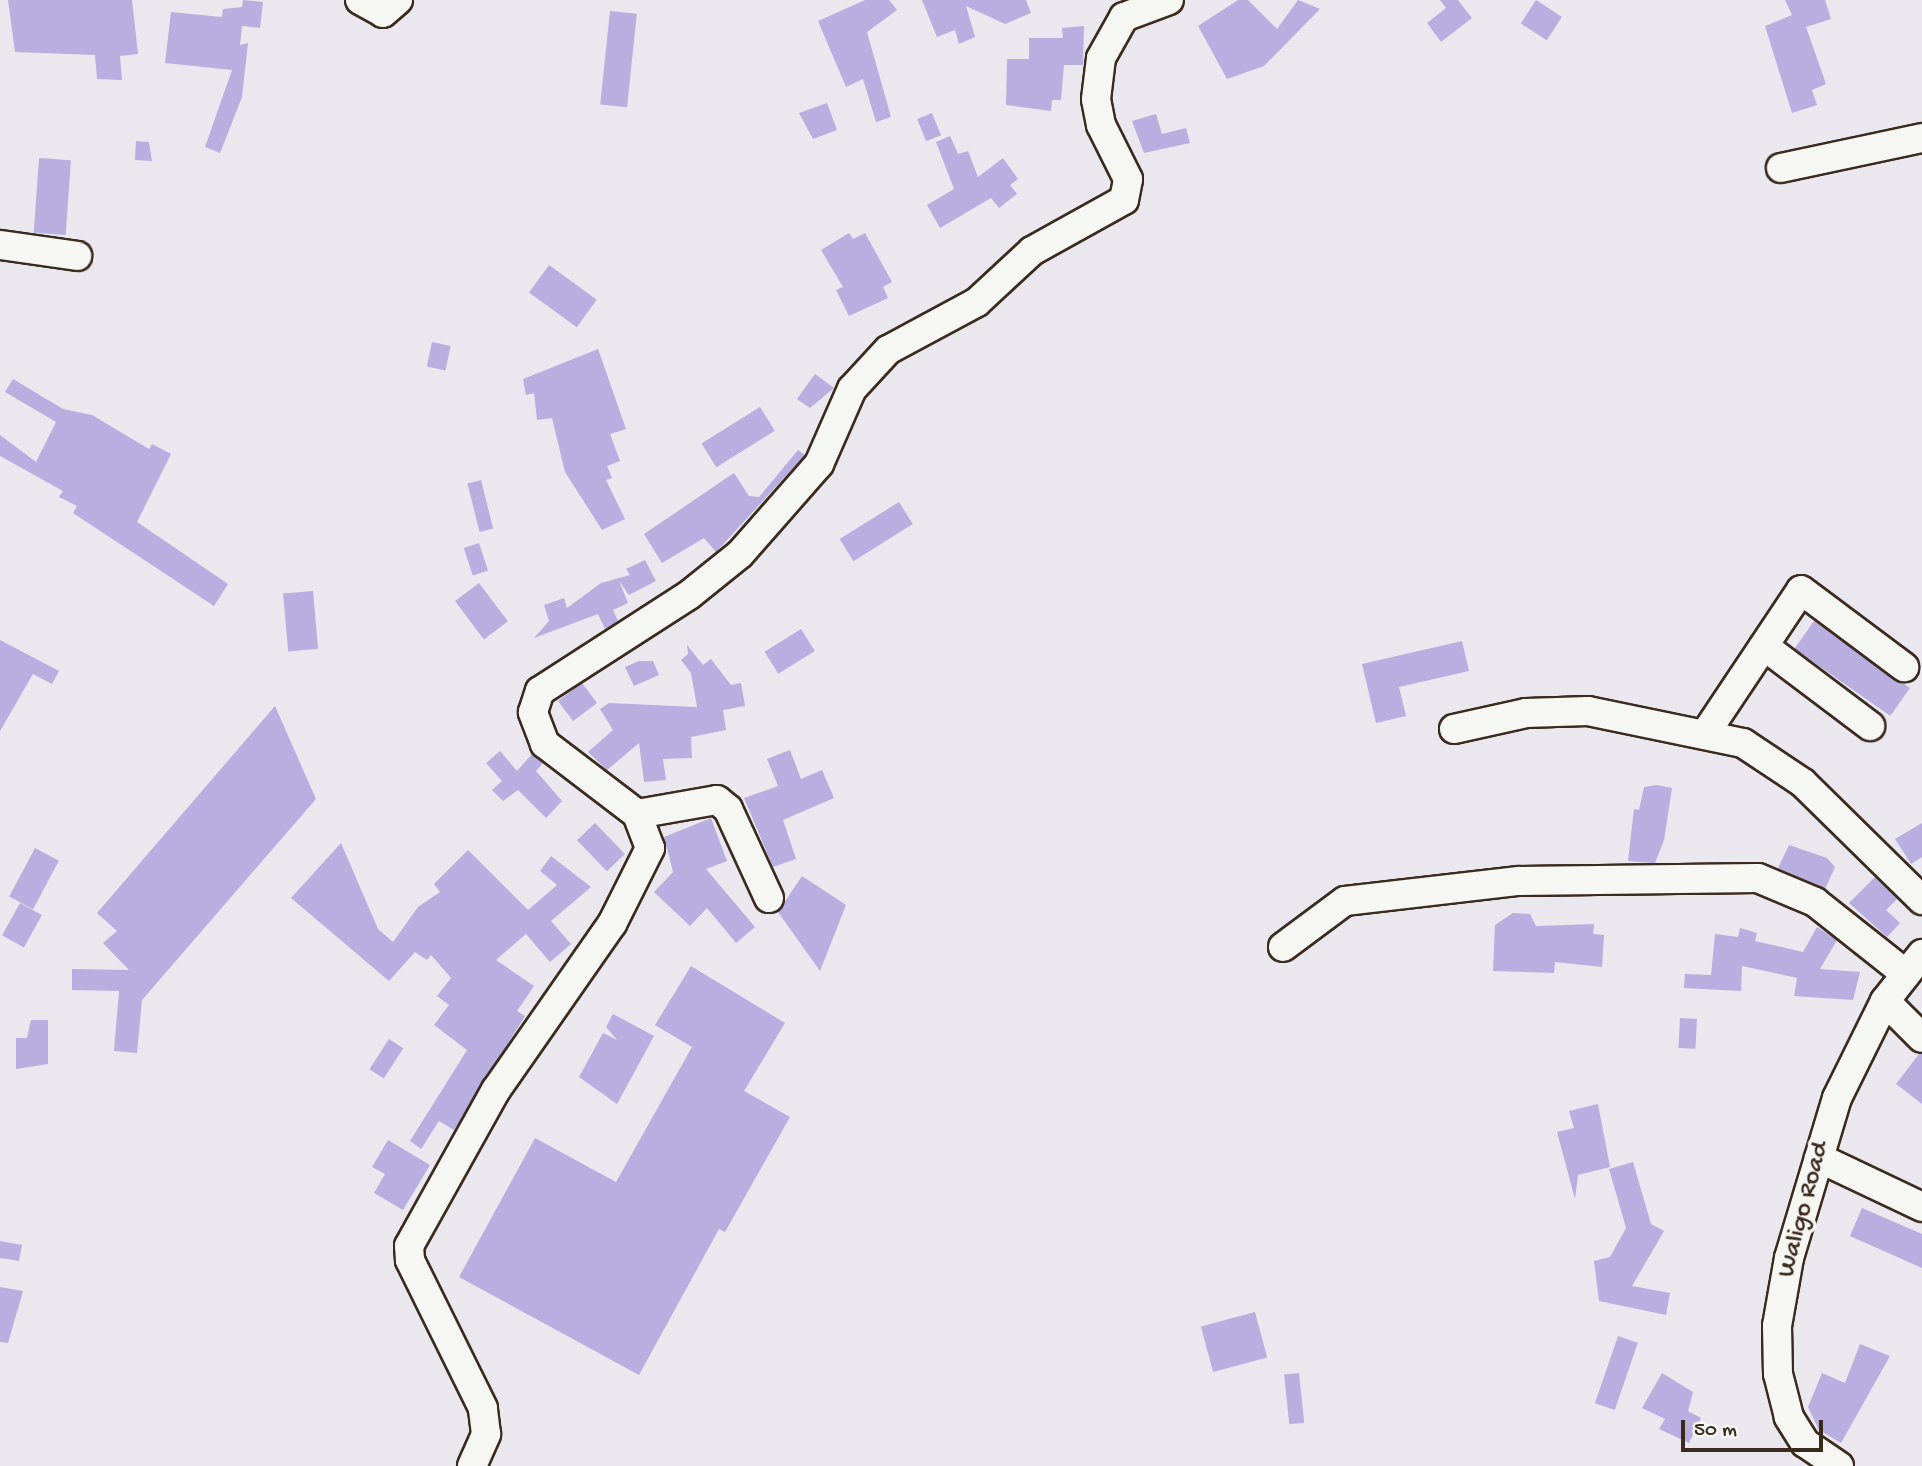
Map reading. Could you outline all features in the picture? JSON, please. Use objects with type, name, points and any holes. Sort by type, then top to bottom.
[{"type":"street","points":[[360,0],[383,13],[398,0]]},
{"type":"street","points":[[472,1466],[486,1434],[483,1408],[410,1259],[410,1246],[496,1090],[612,924],[645,863],[650,848],[637,814],[545,744],[533,712],[540,691],[689,595],[740,554],[819,464],[852,389],[888,350],[977,302],[1032,251],[1124,200],[1128,179],[1101,125],[1096,99],[1101,58],[1124,17],[1169,0]]},
{"type":"street","points":[[1782,168],[1922,138]]},
{"type":"street","points":[[0,245],[77,256]]},
{"type":"street","points":[[1707,731],[1801,590],[1904,667]]},
{"type":"street","points":[[1764,646],[1870,726]]},
{"type":"street","points":[[1454,729],[1526,713],[1588,711],[1707,731],[1743,743],[1803,783],[1922,900]]},
{"type":"street","points":[[637,814],[717,800],[728,809],[769,898]]},
{"type":"street","points":[[1283,947],[1345,901],[1533,881],[1758,878],[1815,902],[1914,964]]},
{"type":"street","name":"Waligo Road","points":[[1839,1466],[1805,1443],[1789,1417],[1778,1374],[1777,1326],[1789,1258],[1837,1098],[1885,1001],[1914,964]]},
{"type":"street","points":[[1885,1001],[1922,1038]]},
{"type":"street","points":[[1819,1158],[1922,1208]]},
{"type":"building","points":[[8,0],[132,0],[138,54],[120,56],[122,80],[97,79],[95,55],[15,52]]},
{"type":"building","points":[[243,0],[263,2],[260,28],[242,26],[240,45],[248,43],[242,97],[220,153],[205,147],[232,70],[165,63],[171,12],[222,17],[223,9],[242,7]]},
{"type":"building","points":[[865,0],[889,0],[897,10],[867,32],[891,117],[876,122],[863,79],[846,87],[818,21]]},
{"type":"building","points":[[922,0],[1026,0],[1031,13],[1005,24],[966,6],[975,37],[959,44],[955,30],[937,37]]},
{"type":"building","points":[[1238,0],[1248,0],[1277,29],[1298,0],[1320,9],[1264,66],[1227,79],[1198,26]]},
{"type":"building","points":[[1440,0],[1458,0],[1472,18],[1441,42],[1427,23],[1446,8]]},
{"type":"building","points":[[1536,0],[1562,17],[1547,40],[1521,23]]},
{"type":"building","points":[[1785,0],[1825,0],[1831,19],[1806,27],[1826,84],[1812,90],[1817,105],[1792,113],[1765,26],[1792,15]]},
{"type":"building","points":[[610,11],[637,14],[627,107],[600,104]]},
{"type":"building","points":[[1084,26],[1083,65],[1064,65],[1061,100],[1052,100],[1051,111],[1006,105],[1007,59],[1029,59],[1029,38],[1063,38],[1062,28]]},
{"type":"building","points":[[827,103],[837,130],[813,139],[799,113]]},
{"type":"building","points":[[932,113],[941,135],[926,141],[917,119]]},
{"type":"building","points":[[1156,114],[1162,134],[1186,128],[1190,143],[1144,153],[1132,121]]},
{"type":"building","points":[[950,136],[958,154],[968,151],[978,177],[1003,158],[1018,179],[1010,185],[1017,194],[999,208],[991,198],[940,228],[927,205],[954,189],[936,142]]},
{"type":"building","points":[[136,141],[149,142],[152,161],[135,160]]},
{"type":"building","points":[[39,158],[71,160],[66,235],[34,233]]},
{"type":"building","points":[[849,233],[853,239],[865,233],[892,282],[883,287],[888,298],[849,316],[836,290],[843,287],[821,250]]},
{"type":"building","points":[[549,265],[597,300],[577,327],[529,293]]},
{"type":"building","points":[[432,342],[451,346],[445,370],[427,366]]},
{"type":"building","points":[[598,349],[626,429],[610,434],[620,461],[607,466],[612,478],[606,480],[625,519],[602,530],[565,472],[552,418],[537,420],[534,393],[526,395],[523,379]]},
{"type":"building","points":[[815,374],[834,388],[810,408],[797,399]]},
{"type":"building","points":[[13,379],[63,409],[92,415],[149,449],[152,444],[171,454],[137,522],[228,584],[214,606],[73,513],[77,506],[59,497],[63,491],[0,456],[0,435],[36,462],[56,422],[5,392]]},
{"type":"building","points":[[760,407],[775,431],[716,467],[701,444]]},
{"type":"building","points":[[798,450],[805,455],[716,552],[704,538],[662,563],[644,534],[734,473],[749,496],[759,497]]},
{"type":"building","points":[[481,480],[493,529],[480,532],[467,483]]},
{"type":"building","points":[[899,502],[913,524],[853,561],[840,539]]},
{"type":"building","points":[[479,543],[488,571],[473,576],[464,548]]},
{"type":"building","points":[[645,560],[656,581],[629,595],[619,581],[628,603],[613,610],[618,621],[605,629],[598,614],[534,638],[549,621],[544,605],[564,598],[567,608],[601,583],[630,575],[626,569]]},
{"type":"building","points":[[479,583],[508,621],[484,639],[455,601]]},
{"type":"building","points":[[313,591],[318,649],[288,651],[283,594]]},
{"type":"building","points":[[1814,621],[1910,688],[1890,716],[1794,649]]},
{"type":"building","points":[[801,629],[815,651],[778,674],[765,652]]},
{"type":"building","points":[[0,640],[59,671],[52,684],[33,674],[0,731]]},
{"type":"building","points":[[1462,641],[1469,671],[1399,687],[1406,716],[1376,723],[1362,664]]},
{"type":"building","points":[[687,645],[703,665],[711,659],[731,685],[741,683],[745,706],[723,710],[726,730],[691,737],[692,758],[663,759],[666,780],[644,782],[639,743],[607,770],[588,752],[613,730],[600,709],[609,703],[697,707],[691,673],[681,660],[688,654]]},
{"type":"building","points":[[639,661],[653,661],[659,675],[634,686],[625,667]]},
{"type":"building","points":[[582,683],[597,703],[573,721],[558,701]]},
{"type":"building","points":[[275,706],[316,799],[142,1000],[137,1053],[114,1051],[119,991],[72,990],[72,969],[129,970],[103,943],[117,931],[97,913]]},
{"type":"building","points":[[790,750],[801,779],[822,770],[834,798],[783,820],[796,859],[773,867],[744,798],[778,786],[767,759]]},
{"type":"building","points":[[500,751],[517,771],[532,754],[543,763],[536,771],[562,801],[546,818],[518,790],[503,801],[492,790],[502,781],[486,763]]},
{"type":"building","points":[[1657,785],[1672,788],[1664,840],[1655,863],[1628,861],[1634,809],[1639,810],[1644,787]]},
{"type":"building","points":[[711,818],[727,861],[706,869],[755,927],[736,943],[707,908],[690,926],[654,892],[673,872],[664,837]]},
{"type":"building","points":[[595,823],[625,854],[607,871],[577,840]]},
{"type":"building","points":[[1922,823],[1922,857],[1911,864],[1895,839]]},
{"type":"building","points":[[341,843],[378,929],[393,942],[418,907],[440,892],[434,884],[468,850],[528,910],[557,885],[540,871],[551,856],[591,887],[551,921],[571,944],[550,962],[526,934],[496,960],[534,986],[517,1011],[525,1016],[454,1130],[439,1121],[421,1149],[410,1141],[467,1050],[434,1025],[449,1005],[437,996],[451,978],[431,955],[427,960],[415,952],[389,981],[291,898]]},
{"type":"building","points":[[1789,845],[1827,858],[1835,867],[1825,889],[1778,868]]},
{"type":"building","points":[[35,848],[59,861],[33,909],[9,897]]},
{"type":"building","points":[[802,876],[846,905],[820,971],[778,912]]},
{"type":"building","points":[[1875,877],[1897,899],[1886,910],[1900,923],[1887,937],[1849,903]]},
{"type":"building","points":[[20,903],[42,915],[24,947],[2,935]]},
{"type":"building","points":[[1513,913],[1530,914],[1536,926],[1594,924],[1593,934],[1604,935],[1602,967],[1555,962],[1554,973],[1493,971],[1495,925]]},
{"type":"building","points":[[1817,927],[1837,940],[1820,969],[1860,972],[1853,1000],[1794,996],[1797,978],[1742,966],[1741,991],[1684,988],[1685,974],[1711,975],[1715,934],[1738,937],[1740,928],[1757,933],[1755,941],[1803,952]]},
{"type":"building","points":[[691,966],[785,1023],[744,1091],[790,1117],[725,1232],[719,1229],[639,1375],[459,1277],[535,1138],[616,1182],[692,1047],[655,1025]]},
{"type":"building","points":[[613,1014],[654,1036],[617,1104],[579,1077],[603,1033],[617,1040],[606,1027]]},
{"type":"building","points":[[1680,1018],[1697,1019],[1695,1049],[1678,1048]]},
{"type":"building","points":[[31,1020],[48,1020],[48,1064],[16,1069],[16,1038],[27,1038]]},
{"type":"building","points":[[389,1039],[403,1048],[384,1078],[369,1069]]},
{"type":"building","points":[[1919,1054],[1922,1054],[1922,1104],[1896,1084]]},
{"type":"building","points":[[1598,1104],[1610,1167],[1578,1175],[1575,1199],[1557,1132],[1574,1128],[1569,1111]]},
{"type":"building","points":[[388,1140],[430,1165],[403,1210],[374,1193],[385,1174],[372,1167]]},
{"type":"building","points":[[1633,1162],[1651,1224],[1664,1231],[1632,1286],[1670,1293],[1666,1315],[1599,1301],[1594,1261],[1610,1257],[1626,1228],[1609,1169]]},
{"type":"building","points":[[1862,1208],[1922,1234],[1922,1268],[1850,1236]]},
{"type":"building","points":[[0,1241],[22,1245],[19,1261],[0,1258]]},
{"type":"building","points":[[0,1287],[23,1291],[8,1343],[0,1342]]},
{"type":"building","points":[[1255,1312],[1267,1357],[1213,1372],[1201,1326]]},
{"type":"building","points":[[1618,1336],[1638,1343],[1615,1410],[1595,1403]]},
{"type":"building","points":[[1860,1344],[1890,1356],[1841,1443],[1819,1430],[1808,1407],[1822,1373],[1845,1383]]},
{"type":"building","points":[[1299,1373],[1304,1423],[1289,1424],[1284,1375]]},
{"type":"building","points":[[1662,1373],[1693,1392],[1688,1411],[1701,1418],[1689,1443],[1659,1429],[1665,1419],[1642,1408]]}]
